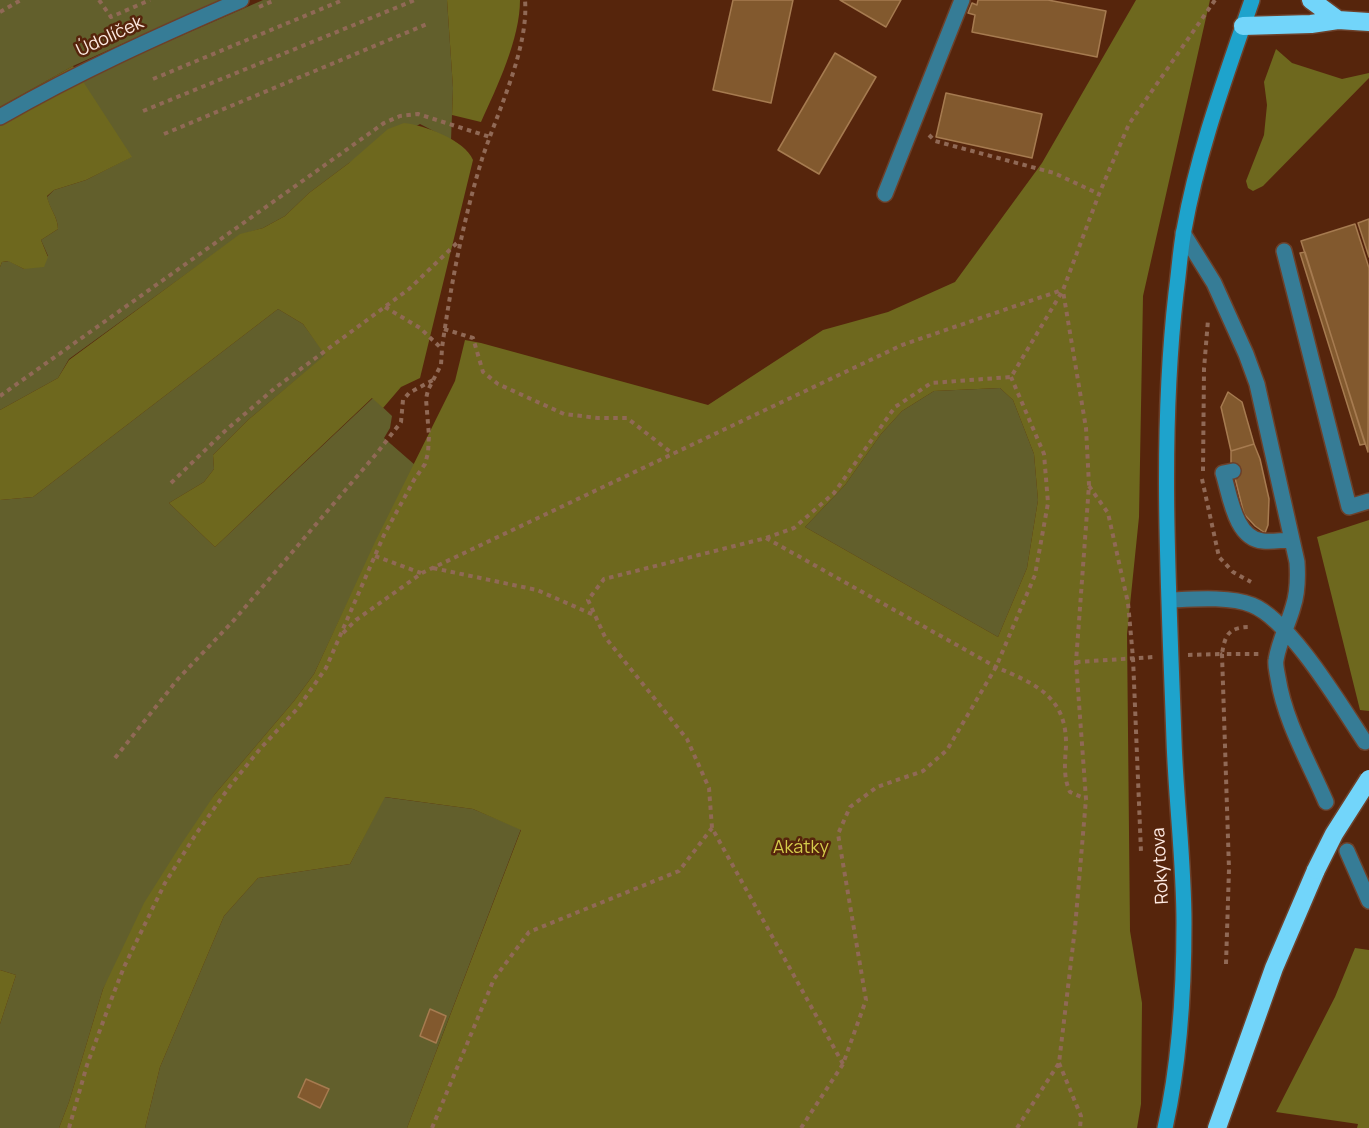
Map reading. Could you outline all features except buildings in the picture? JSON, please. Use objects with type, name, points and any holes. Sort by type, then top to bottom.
[{"type":"highway","points":[[1311,0],[1338,20]]},
{"type":"highway","points":[[1243,26],[1311,24],[1338,20],[1369,22]]},
{"type":"highway","points":[[1217,1128],[1274,968],[1316,870],[1334,834],[1369,779]]},
{"type":"main road","name":"Rokytova","points":[[1165,1128],[1170,1106],[1181,1014],[1184,922],[1175,772],[1170,600],[1167,460],[1170,343],[1183,233],[1194,178],[1217,100],[1252,0]]},
{"type":"lane","name":"Údolíček","points":[[0,117],[47,89],[104,60],[241,0]]},
{"type":"lane","points":[[885,194],[962,0]]},
{"type":"lane","points":[[1183,233],[1214,283],[1257,384],[1268,463],[1297,562],[1298,584],[1293,608],[1284,628],[1275,661],[1285,709],[1326,802]]},
{"type":"lane","points":[[1284,251],[1349,507],[1369,501]]},
{"type":"lane","points":[[1233,471],[1223,473],[1243,532],[1262,541],[1292,540]]},
{"type":"lane","points":[[1170,600],[1221,600],[1252,604],[1284,628],[1365,742]]},
{"type":"lane","points":[[1347,851],[1369,901]]},
{"type":"path","points":[[0,12],[21,0]]},
{"type":"path","points":[[99,0],[111,17],[150,0]]},
{"type":"path","points":[[153,79],[343,0]]},
{"type":"path","points":[[142,111],[415,0]]},
{"type":"path","points":[[69,1128],[87,1065],[113,995],[142,928],[165,883],[230,786],[298,708],[326,668],[384,535],[425,464],[429,436],[426,399],[441,365],[444,329],[460,240],[490,137],[519,51],[526,10],[525,0]]},
{"type":"path","points":[[1011,377],[1063,290],[1130,124],[1215,0]]},
{"type":"path","points":[[164,134],[427,24]]},
{"type":"path","points":[[0,396],[384,123],[400,116],[418,114],[490,137]]},
{"type":"path","points":[[916,114],[928,135],[935,141],[1054,173],[1100,194]]},
{"type":"path","points":[[171,483],[225,430],[275,388],[409,290],[460,240]]},
{"type":"path","points":[[340,635],[356,620],[422,573],[902,345],[1063,290]]},
{"type":"path","points":[[1017,1128],[1059,1063],[1075,928],[1086,799],[1076,662],[1089,485],[1086,428],[1063,290]]},
{"type":"path","points":[[385,307],[420,327],[442,348]]},
{"type":"path","points":[[444,329],[473,338],[483,372],[498,384],[564,414],[627,418],[673,454]]},
{"type":"path","points":[[843,1064],[712,828],[709,788],[687,739],[605,637],[588,600],[604,579],[766,538],[794,528],[834,493],[895,407],[931,383],[1011,377]]},
{"type":"path","points":[[801,1128],[843,1064],[866,1000],[838,834],[850,807],[877,787],[923,771],[947,750],[996,667],[1035,575],[1048,503],[1044,454],[1011,377]]},
{"type":"path","points":[[115,758],[178,679],[235,619],[377,453],[401,422],[403,400],[409,393],[434,379]]},
{"type":"path","points":[[1089,485],[1108,513],[1128,603],[1133,658],[1141,852]]},
{"type":"path","points":[[766,538],[996,667],[1035,684],[1054,703],[1066,729],[1065,780],[1070,792],[1086,799]]},
{"type":"path","points":[[375,556],[422,573]]},
{"type":"path","points":[[433,568],[537,590],[595,615]]},
{"type":"path","points":[[1226,964],[1229,869],[1222,654],[1224,639],[1231,630],[1252,627]]},
{"type":"path","points":[[1222,654],[1277,655]]},
{"type":"path","points":[[1076,662],[1133,658]]},
{"type":"path","points":[[432,1128],[494,979],[529,932],[679,871],[712,828]]},
{"type":"path","points":[[1059,1063],[1081,1116],[1080,1128]]},
{"type":"shaded area","points":[[0,0],[220,0],[73,66],[0,107]]},
{"type":"shaded area","points":[[263,0],[447,0],[453,88],[451,140],[420,124],[349,163],[309,193],[285,216],[263,228],[240,235],[69,359],[58,378],[0,410],[0,267],[2,262],[9,261],[24,269],[48,256],[41,240],[58,229],[57,220],[47,197],[54,190],[86,180],[131,157],[81,82]]},
{"type":"shaded area","points":[[278,309],[303,324],[326,355],[248,420],[213,455],[214,469],[204,482],[169,503],[215,547],[373,398],[392,416],[390,428],[384,438],[415,465],[314,674],[215,794],[103,989],[59,1128],[0,1128],[0,1024],[16,975],[0,970],[0,500],[33,497]]},
{"type":"shaded area","points":[[1000,388],[1013,400],[1034,454],[1038,500],[1027,568],[998,637],[805,527],[845,485],[881,434],[902,411],[934,391]]},
{"type":"shaded area","points":[[384,797],[473,809],[521,829],[407,1128],[145,1128],[160,1067],[224,916],[258,878],[350,864]]},
{"type":"green space","points":[[447,0],[520,0],[512,47],[481,122],[452,115],[453,88]]},
{"type":"green space","name":"Akátky","points":[[1136,0],[1210,0],[1143,296],[1139,517],[1127,634],[1130,931],[1142,1003],[1141,1104],[1137,1128],[407,1128],[521,830],[473,809],[385,797],[350,864],[258,878],[224,916],[160,1067],[145,1128],[59,1128],[103,989],[144,903],[215,794],[314,674],[375,542],[455,381],[465,340],[708,405],[823,330],[888,312],[955,282],[1042,163]],"holes":[[[1000,388],[1013,400],[1034,454],[1038,500],[1027,568],[998,637],[805,527],[845,485],[881,434],[902,411],[934,391]]]},
{"type":"green space","points":[[1276,49],[1292,63],[1342,79],[1369,73],[1369,78],[1263,186],[1253,191],[1248,188],[1246,181],[1264,135],[1267,105],[1264,82]]},
{"type":"green space","points":[[73,66],[132,157],[86,180],[54,190],[47,196],[57,220],[58,229],[41,240],[48,257],[44,267],[24,269],[8,261],[2,262],[0,267],[0,107]]},
{"type":"green space","points":[[404,123],[433,130],[453,140],[469,153],[473,160],[420,378],[401,387],[383,408],[372,398],[215,547],[169,503],[204,482],[214,469],[213,455],[248,420],[325,355],[303,324],[278,309],[33,497],[0,500],[0,410],[58,378],[69,360],[240,234],[263,228],[285,216],[309,193],[349,163],[388,129]]},
{"type":"green space","points":[[1369,520],[1369,711],[1360,710],[1317,537]]},
{"type":"green space","points":[[1355,948],[1369,950],[1369,1128],[1357,1128],[1358,1124],[1276,1112],[1335,997]]},
{"type":"green space","points":[[0,970],[16,975],[0,1024]]}]
